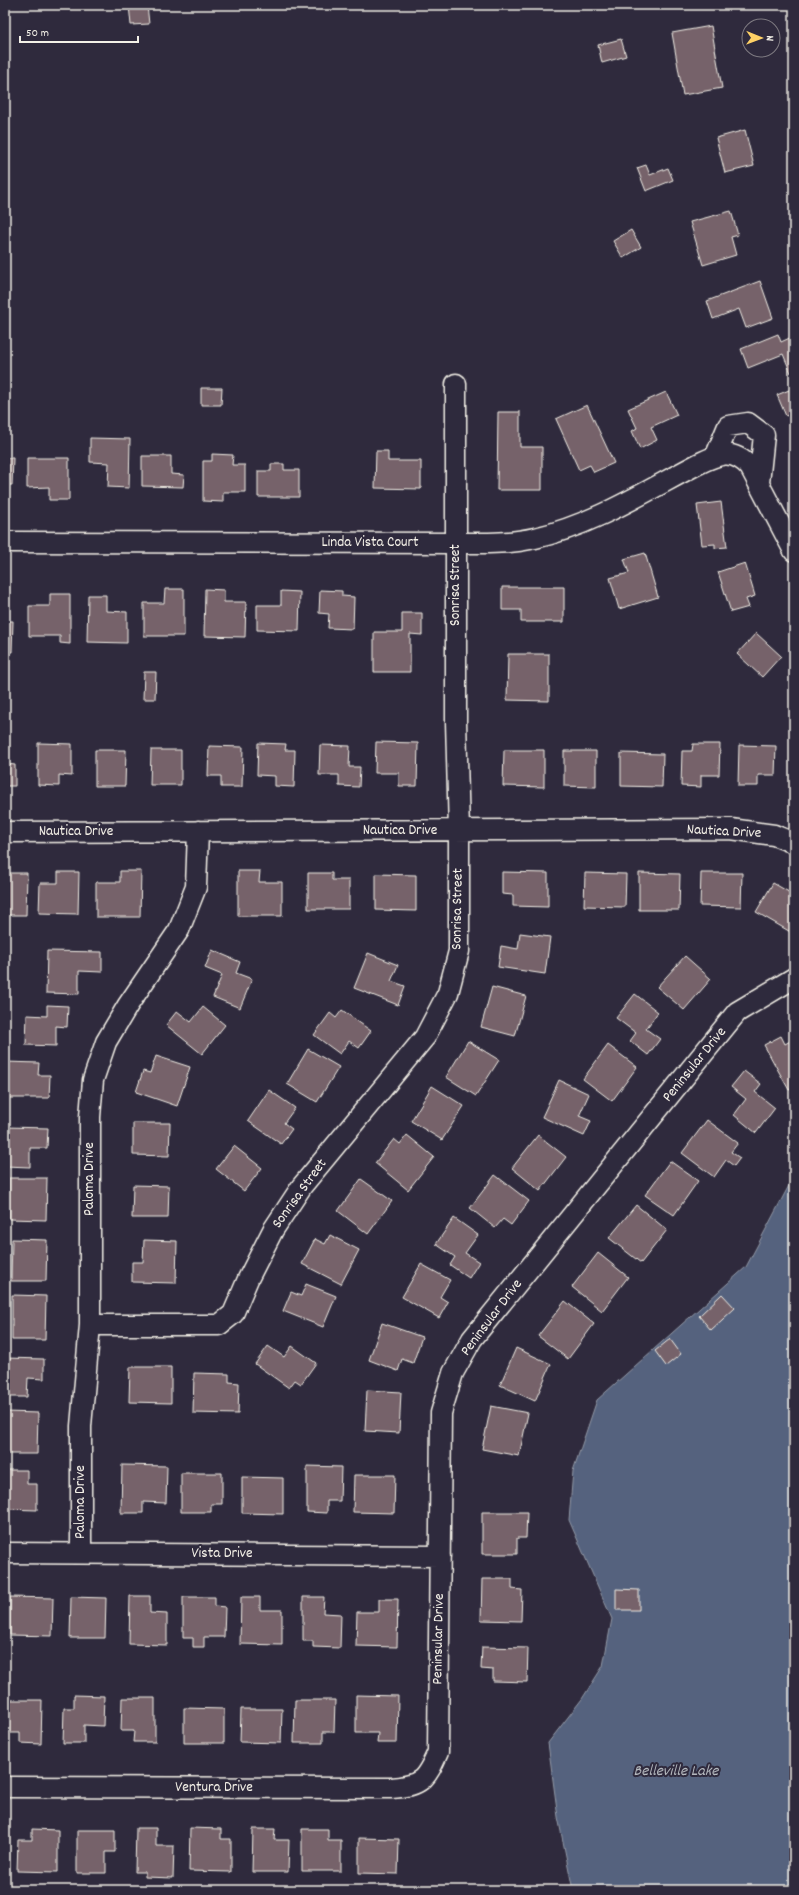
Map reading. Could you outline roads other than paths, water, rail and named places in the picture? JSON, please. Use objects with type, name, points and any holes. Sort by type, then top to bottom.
[{"type":"street","name":"Sonrisa Street","points":[[90,1324],[219,1325],[233,1314],[248,1279],[273,1230],[298,1193],[425,1037],[448,993],[459,951],[459,831],[456,721],[456,384]]},
{"type":"street","points":[[716,456],[728,426],[748,423],[764,435],[758,482]]},
{"type":"street","name":"Linda Vista Court","points":[[5,542],[456,543],[514,541],[561,532],[589,520],[716,456],[728,454],[744,460],[750,467],[794,551]]},
{"type":"street","name":"Nautica Drive","points":[[5,832],[731,829],[774,835],[794,843]]},
{"type":"street","name":"Paloma Drive","points":[[81,1553],[81,1426],[90,1324],[90,1117],[93,1080],[106,1042],[128,1005],[179,930],[196,887],[198,831]]},
{"type":"street","name":"Peninsular Drive","points":[[421,1780],[430,1770],[438,1752],[441,1413],[453,1373],[472,1339],[738,1012],[794,978]]},
{"type":"street","name":"Vista Drive","points":[[5,1553],[440,1556]]},
{"type":"street","name":"Ventura Drive","points":[[5,1787],[391,1788],[410,1787],[421,1780]]},
{"type":"water","name":"Belleville Lake","points":[[794,1176],[794,1890],[573,1890],[558,1817],[548,1743],[582,1699],[603,1666],[612,1619],[569,1520],[573,1471],[597,1400],[746,1267]]}]
